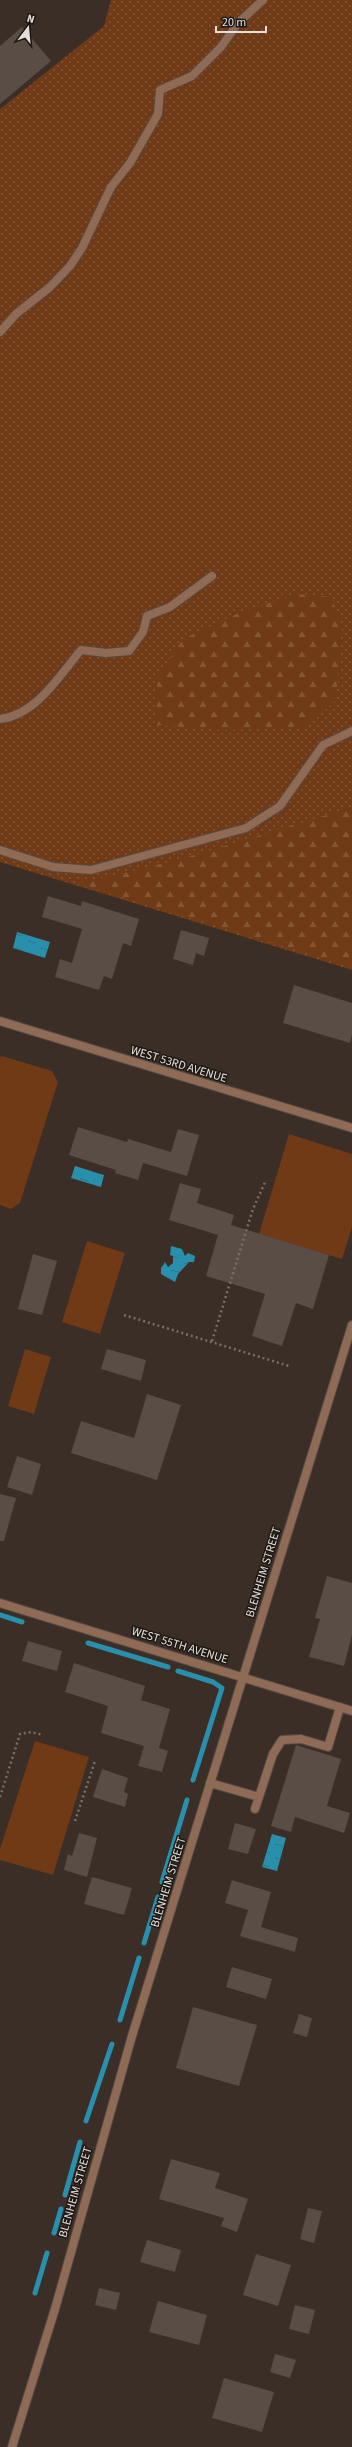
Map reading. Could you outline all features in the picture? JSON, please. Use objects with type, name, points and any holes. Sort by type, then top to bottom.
[{"type":"street","points":[[0,332],[16,314],[50,287],[70,266],[82,248],[111,187],[130,163],[158,114],[160,90],[192,76],[221,47],[238,22],[263,0]]},
{"type":"street","points":[[0,719],[12,718],[36,703],[81,650],[106,652],[129,651],[143,632],[147,616],[170,607],[212,576]]},
{"type":"street","points":[[0,850],[54,867],[91,870],[246,828],[280,806],[323,745],[352,731]]},
{"type":"street","name":"WEST 53RD AVENUE","points":[[0,1021],[352,1128]]},
{"type":"street","name":"BLENHEIM STREET","points":[[12,2447],[55,2309],[106,2122],[352,1325]]},
{"type":"street","name":"WEST 55TH AVENUE","points":[[0,1603],[352,1711]]},
{"type":"street","points":[[255,1809],[272,1754],[282,1740],[301,1738],[328,1747],[340,1707]]},
{"type":"street","points":[[210,1783],[259,1797]]},
{"type":"path","points":[[212,1341],[253,1210],[266,1180]]},
{"type":"path","points":[[124,1315],[289,1366]]},
{"type":"path","points":[[0,1797],[20,1734],[31,1732],[43,1735]]},
{"type":"path","points":[[75,1821],[95,1761]]},
{"type":"green space","points":[[111,0],[352,0],[352,970],[0,862],[0,109],[104,26]]},
{"type":"green space","points":[[298,594],[331,597],[342,627],[336,700],[306,728],[223,730],[157,725],[157,678],[183,639],[239,613]]},
{"type":"green space","points":[[352,807],[352,967],[75,883],[180,859]]},
{"type":"green space","points":[[2,1056],[52,1071],[58,1082],[20,1203],[11,1209],[0,1205],[0,1057]]},
{"type":"green space","points":[[289,1134],[352,1154],[352,1227],[342,1259],[259,1234]]},
{"type":"green space","points":[[87,1241],[125,1253],[100,1334],[62,1322]]},
{"type":"green space","points":[[25,1349],[51,1357],[34,1414],[8,1406]]},
{"type":"green space","points":[[35,1741],[89,1757],[53,1875],[0,1860],[0,1849]]},
{"type":"water","points":[[17,932],[50,942],[45,958],[13,948]]},
{"type":"water","points":[[75,1166],[104,1175],[101,1187],[71,1178]]},
{"type":"water","points":[[171,1246],[182,1249],[185,1256],[188,1253],[195,1256],[194,1262],[189,1262],[178,1274],[175,1282],[161,1274],[161,1268],[165,1262],[168,1267],[173,1263],[173,1256],[170,1255]]},
{"type":"water","points":[[272,1834],[286,1838],[277,1871],[262,1867]]},
{"type":"building","points":[[22,27],[51,61],[0,104],[0,46]]},
{"type":"building","points":[[48,896],[81,906],[82,901],[139,919],[131,946],[123,943],[112,979],[104,976],[99,990],[55,977],[60,959],[72,963],[82,929],[42,917]]},
{"type":"building","points":[[181,930],[209,938],[204,956],[196,953],[193,965],[173,959]]},
{"type":"building","points":[[294,985],[352,1003],[352,1035],[350,1043],[283,1023]]},
{"type":"building","points":[[78,1127],[127,1142],[128,1139],[171,1152],[178,1129],[199,1135],[187,1176],[143,1163],[138,1180],[115,1173],[116,1170],[69,1155]]},
{"type":"building","points":[[180,1183],[201,1189],[197,1203],[234,1215],[231,1225],[329,1255],[313,1309],[296,1303],[282,1346],[252,1336],[265,1294],[206,1276],[218,1235],[169,1220]]},
{"type":"building","points":[[33,1254],[57,1261],[42,1315],[18,1309]]},
{"type":"building","points":[[107,1349],[146,1360],[141,1381],[101,1369]]},
{"type":"building","points":[[147,1394],[181,1405],[157,1480],[71,1453],[81,1421],[134,1438]]},
{"type":"building","points":[[17,1456],[41,1464],[32,1495],[7,1487]]},
{"type":"building","points":[[0,1494],[16,1498],[4,1541],[0,1541]]},
{"type":"building","points":[[327,1576],[352,1583],[352,1635],[344,1666],[309,1657],[320,1619],[315,1618]]},
{"type":"building","points":[[28,1641],[62,1651],[57,1671],[22,1661]]},
{"type":"building","points":[[74,1663],[145,1686],[141,1700],[170,1709],[159,1748],[168,1751],[162,1772],[138,1766],[144,1746],[101,1733],[108,1706],[65,1692]]},
{"type":"building","points":[[296,1745],[341,1759],[327,1806],[350,1813],[344,1833],[295,1817],[291,1832],[271,1826]]},
{"type":"building","points":[[102,1769],[128,1778],[124,1792],[128,1794],[125,1807],[93,1797]]},
{"type":"building","points":[[235,1823],[256,1829],[248,1854],[228,1849]]},
{"type":"building","points":[[79,1833],[97,1838],[87,1877],[64,1870],[68,1854],[72,1856]]},
{"type":"building","points":[[92,1877],[132,1888],[124,1915],[84,1904]]},
{"type":"building","points":[[232,1880],[271,1892],[261,1927],[298,1938],[295,1952],[240,1936],[248,1910],[225,1903]]},
{"type":"building","points":[[232,1967],[272,1979],[266,1999],[226,1987]]},
{"type":"building","points":[[193,2007],[257,2025],[239,2086],[176,2068]]},
{"type":"building","points":[[299,2014],[312,2018],[307,2037],[293,2033]]},
{"type":"building","points":[[171,2159],[220,2173],[215,2188],[248,2199],[237,2232],[221,2226],[224,2218],[159,2199]]},
{"type":"building","points":[[308,2208],[322,2211],[314,2243],[300,2239]]},
{"type":"building","points":[[147,2240],[181,2250],[175,2272],[140,2262]]},
{"type":"building","points":[[256,2254],[291,2265],[278,2306],[243,2295]]},
{"type":"building","points":[[99,2288],[120,2293],[116,2310],[95,2305]]},
{"type":"building","points":[[158,2301],[207,2315],[199,2345],[149,2332]]},
{"type":"building","points":[[295,2305],[315,2310],[309,2334],[289,2329]]},
{"type":"building","points":[[275,2354],[296,2360],[290,2378],[270,2372]]},
{"type":"building","points":[[224,2378],[274,2392],[262,2432],[212,2418]]},
{"type":"waterway","points":[[0,1615],[22,1622]]},
{"type":"waterway","points":[[88,1643],[168,1667]]},
{"type":"waterway","points":[[178,1671],[213,1682],[222,1688],[193,1780]]},
{"type":"waterway","points":[[162,1882],[187,1800]]},
{"type":"waterway","points":[[144,1943],[158,1897]]},
{"type":"waterway","points":[[120,2020],[139,1958]]},
{"type":"waterway","points":[[86,2121],[112,2044]]},
{"type":"waterway","points":[[65,2195],[80,2142]]},
{"type":"waterway","points":[[54,2233],[61,2209]]},
{"type":"waterway","points":[[35,2293],[47,2253]]}]
